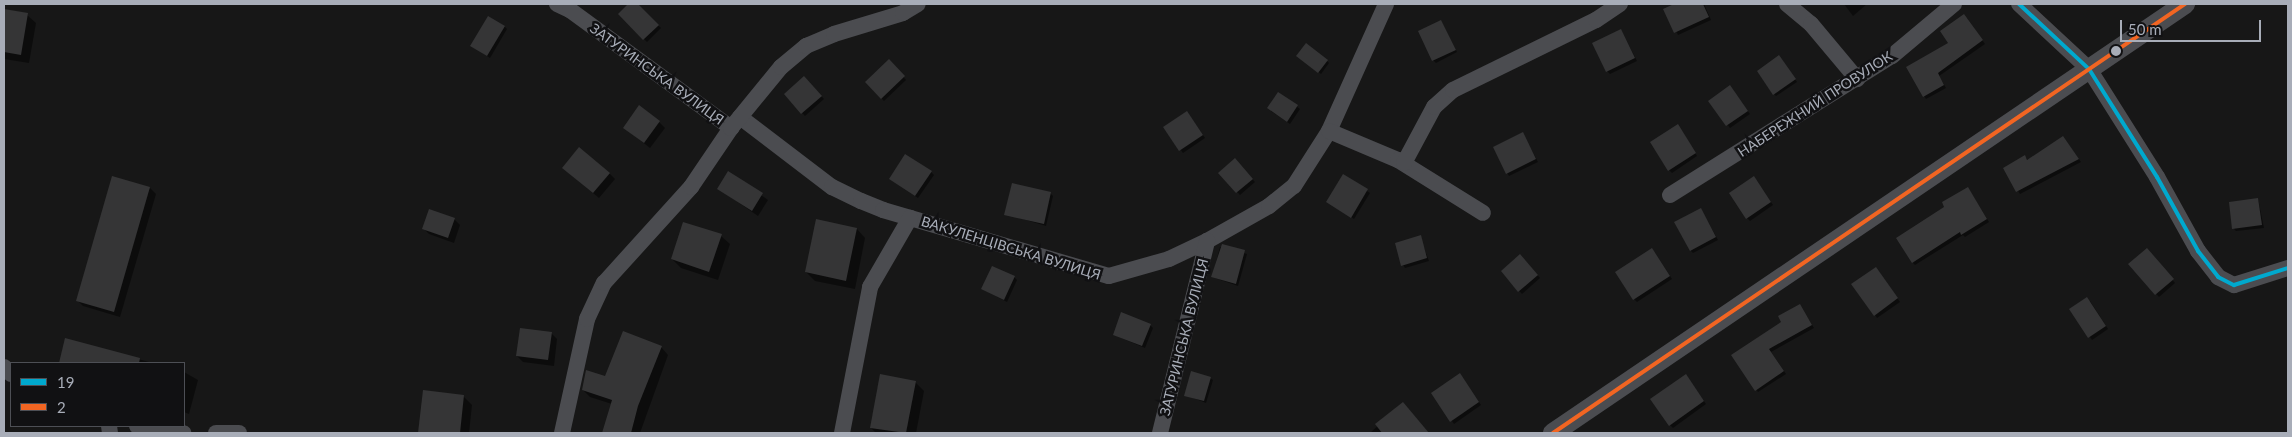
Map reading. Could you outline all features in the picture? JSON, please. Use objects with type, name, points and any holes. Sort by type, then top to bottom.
[{"type":"street","name":"ЗАТУРИНСЬКА ВУЛИЦЯ","points":[[557,4],[570,10],[736,122]]},
{"type":"street","name":"ЗАТУРИНСЬКА ВУЛИЦЯ","points":[[562,433],[587,319],[604,283],[691,186],[736,122],[781,67],[806,46],[834,34],[903,13],[918,4]]},
{"type":"street","name":"ВАКУЛЕНЦІВСЬКА ВУЛИЦЯ","points":[[736,122],[832,186],[883,210],[1109,276],[1169,259],[1207,241],[1269,206],[1294,186],[1329,131],[1386,4]]},
{"type":"street","points":[[1404,163],[1434,107],[1453,90],[1596,20],[1620,4]]},
{"type":"street","points":[[1787,4],[1811,24],[1857,79]]},
{"type":"street","name":"НАБЕРЕЖНИЙ ПРОВУЛОК","points":[[1670,195],[1892,56],[1954,4]]},
{"type":"street","points":[[2020,4],[2089,69],[2157,177],[2198,251],[2218,277],[2234,285],[2288,268]]},
{"type":"street","points":[[1554,433],[2185,4]]},
{"type":"street","points":[[1329,131],[1404,163],[1483,213]]},
{"type":"street","points":[[842,433],[870,287],[910,218]]},
{"type":"street","name":"ЗАТУРИНСЬКА ВУЛИЦЯ","points":[[1160,433],[1207,241]]},
{"type":"street","points":[[144,427],[183,433]]},
{"type":"building","points":[[628,4],[638,4],[659,25],[643,40],[618,14]]},
{"type":"building","points":[[1674,4],[1703,4],[1709,17],[1674,33],[1663,9]]},
{"type":"building","points":[[4,9],[28,13],[21,55],[4,52]]},
{"type":"building","points":[[1964,14],[1983,40],[1938,73],[1944,85],[1923,97],[1906,67],[1948,43],[1940,31]]},
{"type":"building","points":[[488,16],[505,26],[487,56],[470,46]]},
{"type":"building","points":[[1441,20],[1456,50],[1432,61],[1418,31]]},
{"type":"building","points":[[1621,29],[1635,58],[1606,72],[1592,43]]},
{"type":"building","points":[[1306,43],[1328,60],[1318,73],[1296,56]]},
{"type":"building","points":[[1779,55],[1796,79],[1773,95],[1757,71]]},
{"type":"building","points":[[889,59],[905,76],[881,99],[865,82]]},
{"type":"building","points":[[804,76],[822,96],[801,114],[784,94]]},
{"type":"building","points":[[1730,85],[1748,111],[1726,126],[1708,101]]},
{"type":"building","points":[[1278,92],[1298,105],[1287,122],[1267,108]]},
{"type":"building","points":[[639,105],[660,121],[644,143],[623,128]]},
{"type":"building","points":[[1187,111],[1203,135],[1179,151],[1163,127]]},
{"type":"building","points":[[1678,124],[1696,153],[1668,171],[1650,142]]},
{"type":"building","points":[[1523,132],[1536,159],[1506,174],[1493,147]]},
{"type":"building","points":[[2063,136],[2079,159],[2016,192],[2003,168],[2025,155],[2027,160]]},
{"type":"building","points":[[579,147],[610,173],[593,193],[562,168]]},
{"type":"building","points":[[905,154],[932,171],[915,196],[889,179]]},
{"type":"building","points":[[1235,158],[1253,179],[1236,193],[1218,173]]},
{"type":"building","points":[[728,171],[763,193],[752,211],[717,189]]},
{"type":"building","points":[[1343,174],[1368,189],[1351,218],[1326,202]]},
{"type":"building","points":[[112,176],[150,187],[114,312],[76,301]]},
{"type":"building","points":[[1754,176],[1771,202],[1746,219],[1729,193]]},
{"type":"building","points":[[1012,183],[1051,192],[1044,224],[1004,215]]},
{"type":"building","points":[[1968,187],[1987,219],[1961,235],[1960,232],[1912,263],[1896,238],[1944,207],[1942,202]]},
{"type":"building","points":[[2258,198],[2262,225],[2232,229],[2229,202]]},
{"type":"building","points":[[1701,208],[1716,237],[1690,251],[1674,222]]},
{"type":"building","points":[[429,209],[455,218],[448,238],[422,229]]},
{"type":"building","points":[[816,219],[857,228],[846,281],[805,272]]},
{"type":"building","points":[[683,222],[722,234],[709,272],[671,259]]},
{"type":"building","points":[[1421,235],[1427,258],[1401,266],[1395,243]]},
{"type":"building","points":[[1222,244],[1245,250],[1236,284],[1211,277]]},
{"type":"building","points":[[1652,248],[1670,276],[1633,300],[1615,272]]},
{"type":"building","points":[[2147,248],[2174,279],[2155,295],[2128,264]]},
{"type":"building","points":[[1520,254],[1538,275],[1518,292],[1501,271]]},
{"type":"building","points":[[992,266],[1015,276],[1004,300],[981,289]]},
{"type":"building","points":[[1876,267],[1898,298],[1874,316],[1851,284]]},
{"type":"building","points":[[2087,297],[2106,326],[2088,338],[2069,309]]},
{"type":"building","points":[[1800,304],[1812,325],[1769,349],[1784,371],[1755,391],[1731,355],[1781,322],[1778,316]]},
{"type":"building","points":[[1121,312],[1151,324],[1142,346],[1113,335]]},
{"type":"building","points":[[520,328],[552,332],[548,360],[516,356]]},
{"type":"building","points":[[623,331],[662,346],[638,406],[631,433],[602,433],[612,400],[582,390],[586,370],[605,376]]},
{"type":"building","points":[[65,338],[140,358],[139,362],[59,362]]},
{"type":"building","points":[[1191,371],[1211,377],[1204,401],[1184,396]]},
{"type":"building","points":[[1460,373],[1479,402],[1450,422],[1431,393]]},
{"type":"building","points":[[880,374],[916,381],[906,433],[870,428]]},
{"type":"building","points":[[1686,374],[1704,401],[1669,426],[1650,399]]},
{"type":"building","points":[[423,390],[464,395],[460,433],[418,433]]},
{"type":"building","points":[[1403,402],[1429,433],[1382,433],[1375,424]]},
{"type":"transit line","name":"19","points":[[2019,4],[2089,69],[2157,177],[2198,251],[2218,277],[2234,285],[2288,268]]},
{"type":"transit line","name":"2","points":[[1553,433],[2185,4]]}]
